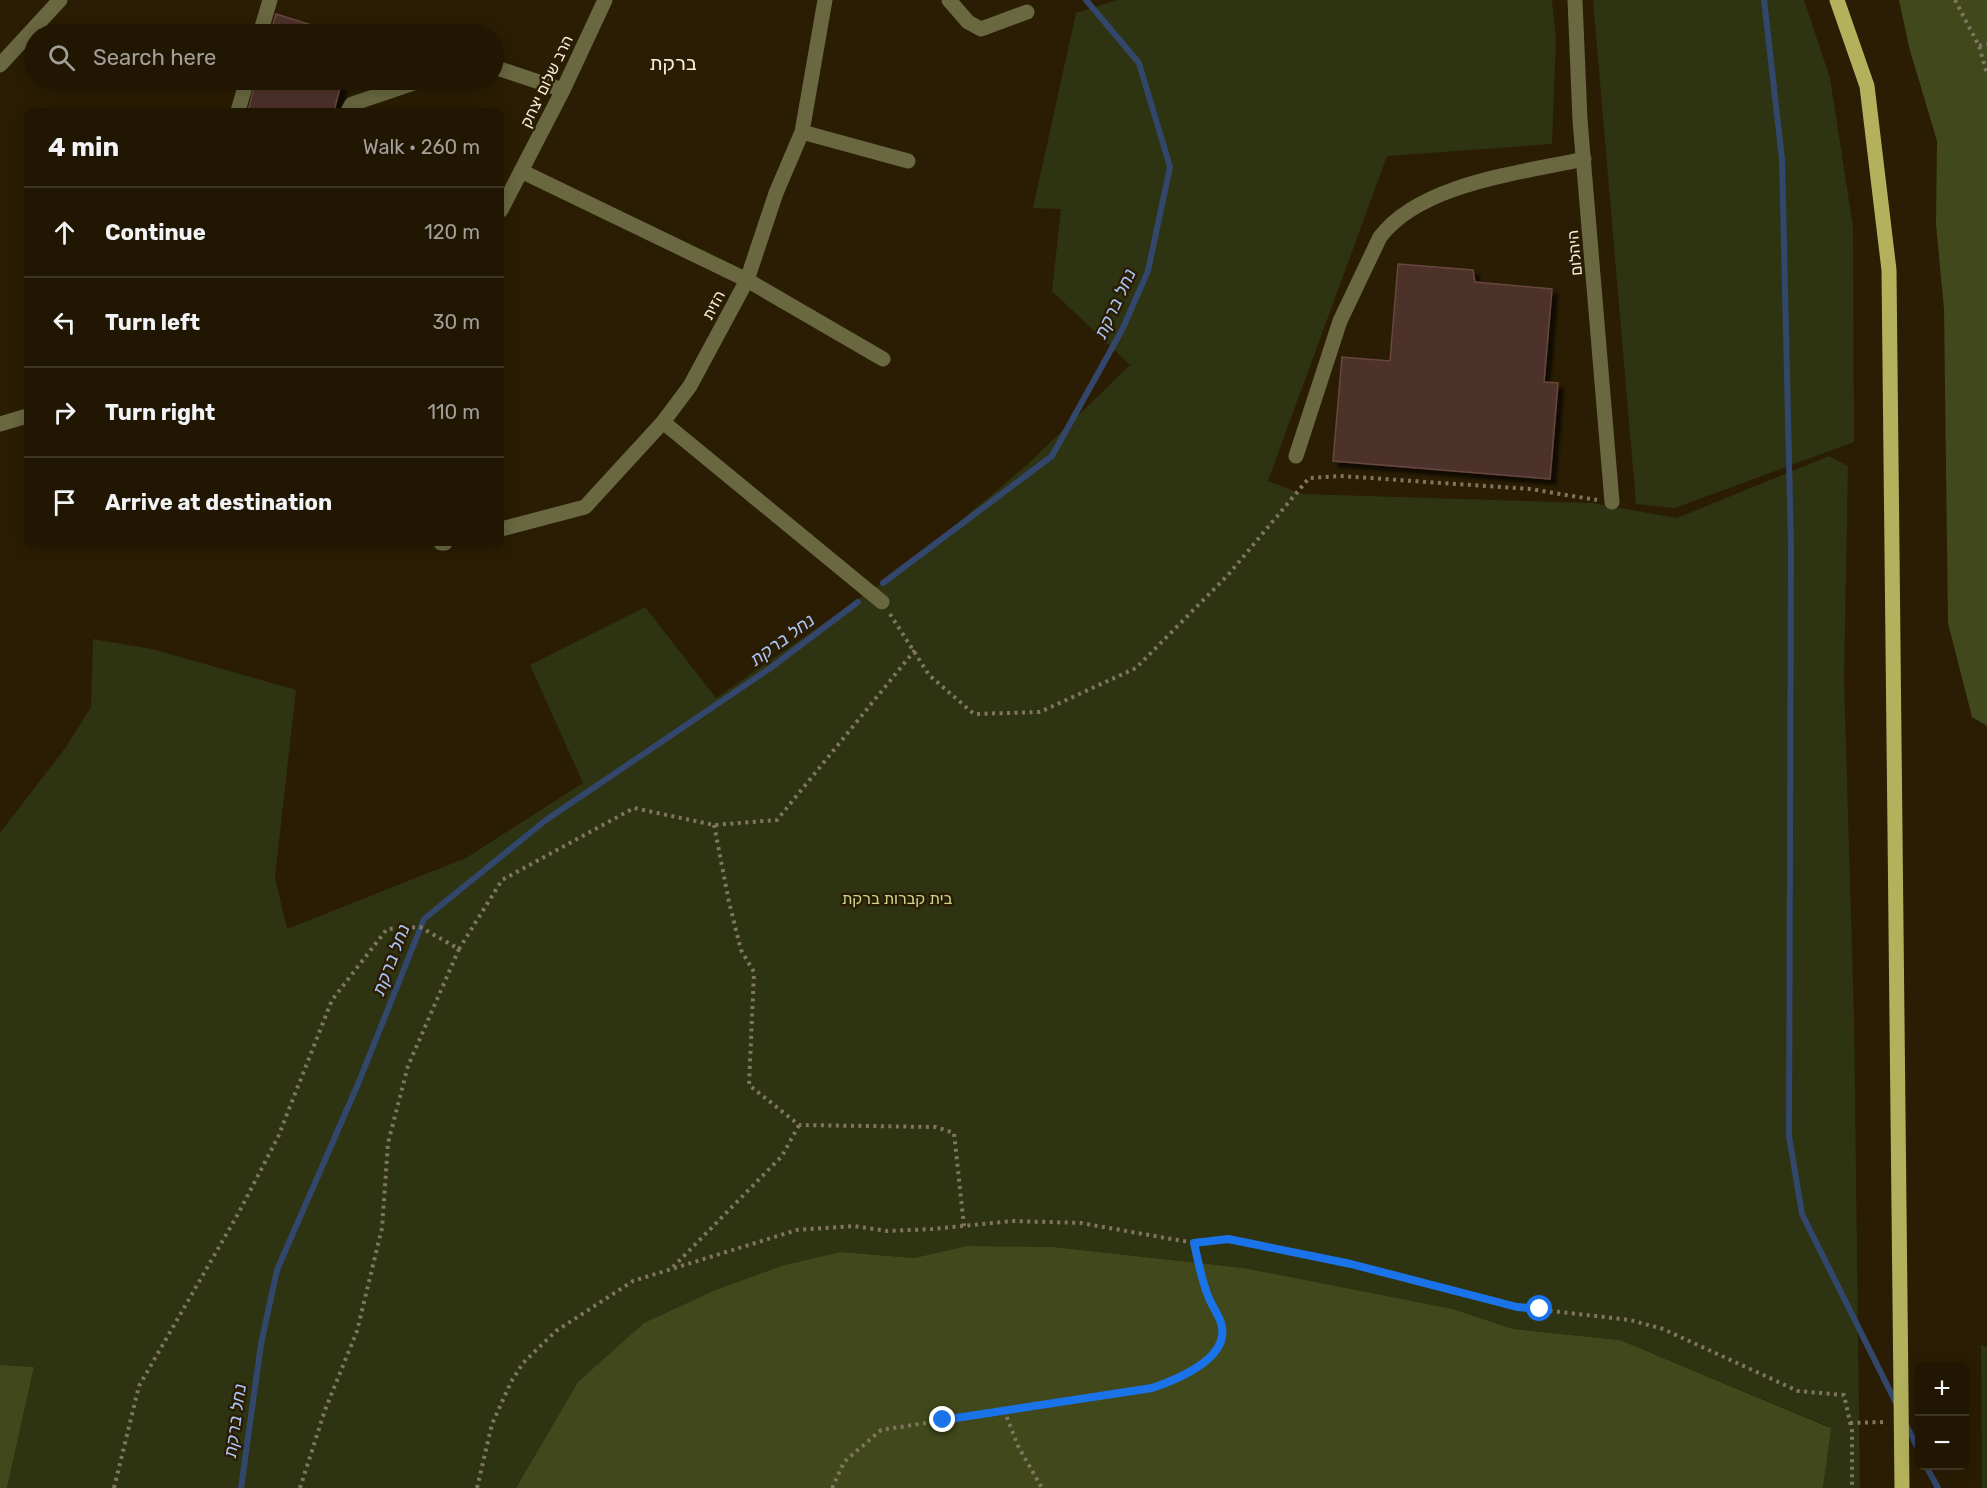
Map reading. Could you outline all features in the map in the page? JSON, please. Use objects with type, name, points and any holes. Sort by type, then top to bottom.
[{"type":"main road","points":[[1837,0],[1867,86],[1889,270],[1902,1488]]},
{"type":"street","points":[[38,24],[60,0]]},
{"type":"street","points":[[263,24],[270,0]]},
{"type":"street","name":"הרב שלום יצחק","points":[[504,204],[563,90],[605,0]]},
{"type":"street","name":"הזית","points":[[504,528],[585,507],[663,422],[690,386],[747,280],[776,193],[802,132],[825,0]]},
{"type":"street","points":[[949,0],[968,22],[981,29],[1027,12]]},
{"type":"street","name":"היהלום","points":[[1575,0],[1584,159],[1612,502]]},
{"type":"street","points":[[0,65],[24,39]]},
{"type":"street","points":[[504,70],[563,90]]},
{"type":"street","points":[[239,108],[244,90]]},
{"type":"street","points":[[350,108],[352,104],[393,90]]},
{"type":"street","points":[[802,132],[908,161]]},
{"type":"street","points":[[1296,456],[1340,321],[1387,227],[1425,201],[1451,191],[1584,159]]},
{"type":"street","points":[[521,171],[747,280],[883,359]]},
{"type":"street","points":[[0,424],[24,417]]},
{"type":"street","points":[[663,422],[882,602]]},
{"type":"path","points":[[1955,0],[1979,46],[1987,74]]},
{"type":"path","points":[[1979,46],[1987,44]]},
{"type":"path","points":[[882,602],[929,675],[974,714],[1040,712],[1136,668],[1228,575],[1309,478],[1340,476],[1530,489],[1612,502]]},
{"type":"path","points":[[300,1488],[325,1410],[357,1331],[382,1228],[388,1143],[408,1066],[459,949],[502,880],[634,808],[714,825],[777,820],[915,650]]},
{"type":"path","points":[[714,825],[741,950],[754,972],[749,1085],[799,1125],[936,1127],[954,1133],[964,1226]]},
{"type":"path","points":[[114,1488],[139,1386],[238,1214],[278,1137],[332,1000],[387,929],[420,927],[459,949]]},
{"type":"path","points":[[671,1269],[782,1156],[799,1125]]},
{"type":"path","points":[[477,1488],[492,1424],[510,1382],[523,1363],[556,1331],[633,1281],[797,1230],[854,1226],[887,1231],[1013,1221],[1081,1222],[1194,1243],[1228,1239],[1351,1264],[1517,1307],[1630,1320],[1663,1329],[1798,1391],[1844,1395],[1850,1423],[1854,1478],[1852,1488]]},
{"type":"path","points":[[832,1488],[844,1462],[881,1430],[1152,1388],[1184,1377],[1212,1356],[1222,1335],[1221,1324],[1206,1293],[1194,1243]]},
{"type":"path","points":[[1005,1410],[1017,1446],[1041,1488]]},
{"type":"path","points":[[1850,1423],[1901,1422]]},
{"type":"green space","name":"בית קברות ברקת","points":[[1117,0],[1552,0],[1556,38],[1552,144],[1387,156],[1268,481],[1303,494],[1592,503],[1677,518],[1829,456],[1848,466],[1844,680],[1854,1018],[1860,1488],[1823,1488],[1830,1427],[1620,1340],[1513,1329],[1453,1309],[1244,1268],[1054,1247],[967,1246],[914,1258],[841,1252],[784,1265],[718,1289],[578,1383],[516,1488],[7,1488],[34,1367],[0,1365],[0,833],[66,747],[91,707],[93,639],[152,649],[296,690],[275,877],[287,929],[466,858],[583,783],[530,665],[645,607],[716,698],[908,565],[1028,464],[1130,365],[1052,291],[1061,209],[1033,208],[1076,13]]},
{"type":"green space","points":[[1593,0],[1804,0],[1830,78],[1853,227],[1854,442],[1675,508],[1636,504]]},
{"type":"green space","points":[[1899,0],[1987,0],[1987,726],[1972,717],[1948,623],[1944,309],[1936,225],[1937,141],[1909,47]]},
{"type":"green space","points":[[967,1246],[1054,1247],[1244,1268],[1453,1309],[1513,1329],[1620,1340],[1831,1428],[1823,1488],[516,1488],[578,1382],[644,1323],[718,1289],[784,1265],[841,1252],[914,1258]]},
{"type":"green space","points":[[1981,1345],[1987,1347],[1987,1488],[1982,1488]]},
{"type":"green space","points":[[0,1365],[34,1367],[7,1488],[0,1488]]},
{"type":"building","points":[[276,14],[308,24],[273,24]]},
{"type":"building","points":[[253,90],[339,90],[335,108],[249,108]]},
{"type":"building","points":[[1398,264],[1473,270],[1475,282],[1552,289],[1544,382],[1558,383],[1550,479],[1333,461],[1342,357],[1390,361]]},
{"type":"waterway","name":"נחל ברקת","points":[[883,583],[1052,456],[1122,330],[1148,271],[1170,167],[1139,63],[1086,0]]},
{"type":"waterway","points":[[1764,0],[1782,159],[1791,547],[1789,1136],[1802,1214],[1897,1405]]},
{"type":"waterway","name":"נחל ברקת","points":[[241,1488],[261,1344],[277,1270],[358,1084],[424,919],[546,820],[769,669],[858,602]]},
{"type":"waterway","points":[[1906,1425],[1915,1442]]},
{"type":"waterway","points":[[1928,1470],[1938,1488]]},
{"type":"district","name":"ברקת","points":[[673,63]]},
{"type":"route","points":[[943,1420],[1152,1388],[1184,1377],[1212,1356],[1222,1335],[1221,1324],[1206,1293],[1194,1243],[1228,1239],[1351,1264],[1517,1307],[1540,1309]]}]
